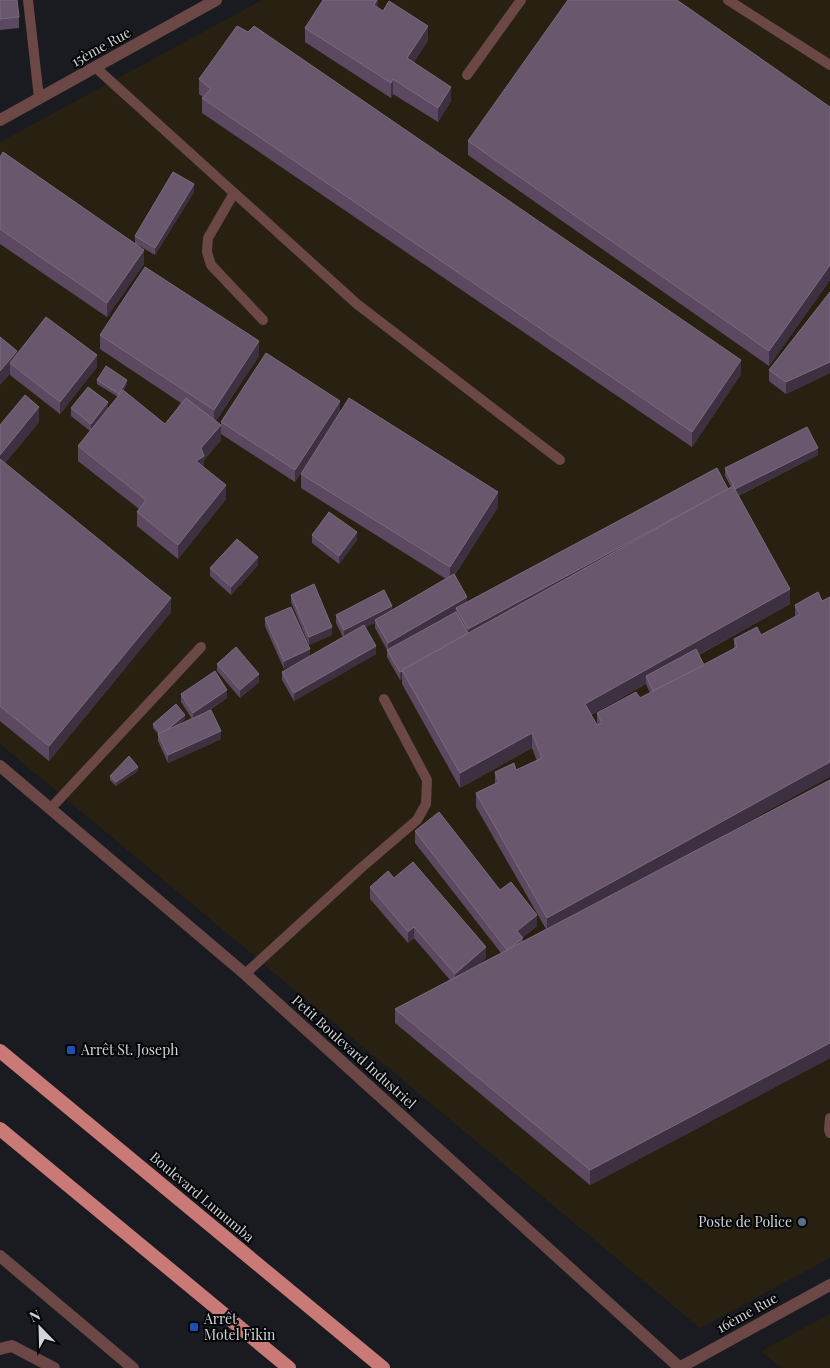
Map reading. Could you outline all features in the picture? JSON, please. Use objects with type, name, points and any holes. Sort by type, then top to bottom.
[{"type":"highway","name":"Boulevard Lumumba","points":[[0,1051],[384,1368]]},
{"type":"highway","points":[[0,1129],[289,1368]]},
{"type":"street","name":"15ème Rue","points":[[0,120],[216,0]]},
{"type":"street","name":"Petit Boulevard Industriel","points":[[0,766],[245,974],[680,1368]]},
{"type":"street","points":[[0,1256],[133,1368]]},
{"type":"street","name":"16ème Rue","points":[[680,1368],[830,1285]]},
{"type":"street","points":[[0,1348],[12,1346],[54,1368]]},
{"type":"lane","points":[[28,0],[39,98]]},
{"type":"lane","points":[[467,75],[521,0]]},
{"type":"lane","points":[[728,0],[830,65]]},
{"type":"lane","points":[[95,67],[357,304],[560,460]]},
{"type":"lane","points":[[234,193],[208,238],[207,252],[211,264],[263,320]]},
{"type":"lane","points":[[51,808],[202,647]]},
{"type":"lane","points":[[245,974],[361,868],[417,820],[426,804],[427,780],[384,699]]},
{"type":"lane","points":[[830,1118],[830,1133]]},
{"type":"shaded area","points":[[262,0],[830,0],[830,1258],[700,1328],[0,744],[0,142]]},
{"type":"shaded area","points":[[830,1314],[830,1368],[781,1368],[761,1351]]},
{"type":"building","points":[[0,0],[17,0],[19,17],[0,19]]},
{"type":"building","points":[[323,0],[377,0],[374,5],[383,11],[389,1],[428,26],[407,58],[451,87],[438,108],[393,79],[391,83],[305,28]]},
{"type":"building","points":[[568,0],[677,0],[830,107],[830,265],[769,351],[468,141]]},
{"type":"building","points":[[237,26],[248,32],[254,26],[741,360],[692,432],[202,98],[211,89],[199,79]]},
{"type":"building","points":[[3,152],[144,250],[107,303],[0,229],[0,157]]},
{"type":"building","points":[[173,172],[194,184],[155,248],[135,236]]},
{"type":"building","points":[[145,267],[259,341],[214,410],[100,335]]},
{"type":"building","points":[[830,292],[830,362],[786,382],[769,370]]},
{"type":"building","points":[[46,317],[97,355],[60,402],[10,363]]},
{"type":"building","points":[[0,337],[17,351],[0,371]]},
{"type":"building","points":[[266,353],[340,401],[295,470],[221,422]]},
{"type":"building","points":[[106,366],[127,380],[119,394],[97,380]]},
{"type":"building","points":[[88,387],[108,402],[91,424],[71,408]]},
{"type":"building","points":[[123,390],[165,424],[186,398],[221,425],[201,448],[204,456],[196,461],[226,485],[178,545],[137,512],[146,500],[78,446]]},
{"type":"building","points":[[25,395],[39,407],[0,455],[0,425]]},
{"type":"building","points":[[349,398],[498,492],[450,567],[301,474]]},
{"type":"building","points":[[807,427],[818,448],[735,489],[725,468]]},
{"type":"building","points":[[0,459],[171,598],[49,746],[0,706]]},
{"type":"building","points":[[717,468],[728,489],[468,629],[456,608]]},
{"type":"building","points":[[733,486],[790,589],[585,704],[597,725],[602,723],[597,713],[636,692],[640,698],[737,647],[734,639],[757,627],[761,635],[800,614],[795,605],[818,592],[822,601],[830,597],[830,762],[547,918],[476,793],[499,782],[495,772],[514,763],[516,770],[542,758],[532,733],[460,773],[402,670]]},
{"type":"building","points":[[329,512],[357,532],[339,556],[312,535]]},
{"type":"building","points":[[237,539],[258,557],[231,587],[210,568]]},
{"type":"building","points":[[454,574],[467,597],[388,643],[375,620]]},
{"type":"building","points":[[314,584],[332,627],[309,637],[291,595]]},
{"type":"building","points":[[384,590],[392,606],[344,630],[336,615]]},
{"type":"building","points":[[291,607],[310,649],[284,661],[265,618]]},
{"type":"building","points":[[456,612],[468,633],[400,672],[387,650]]},
{"type":"building","points":[[364,625],[376,646],[294,693],[282,672]]},
{"type":"building","points":[[236,647],[259,674],[240,690],[217,664]]},
{"type":"building","points":[[696,649],[704,665],[653,691],[646,676]]},
{"type":"building","points":[[215,671],[227,690],[193,713],[181,694]]},
{"type":"building","points":[[176,704],[185,715],[160,733],[153,724]]},
{"type":"building","points":[[211,710],[221,731],[168,755],[158,734]]},
{"type":"building","points":[[129,756],[138,767],[116,782],[110,776]]},
{"type":"building","points":[[830,780],[830,1043],[590,1170],[395,1009]]},
{"type":"building","points":[[439,812],[500,890],[511,882],[537,915],[517,931],[523,938],[507,950],[415,831]]},
{"type":"building","points":[[413,862],[486,947],[455,974],[414,927],[408,932],[370,887],[388,871],[394,878]]},
{"type":"place","name":"Arrêt St. Joseph","points":[[71,1050]]},
{"type":"place","name":"Poste de Police","points":[[802,1222]]},
{"type":"place","name":"Arrêt Motel Fikin","points":[[194,1327]]}]
